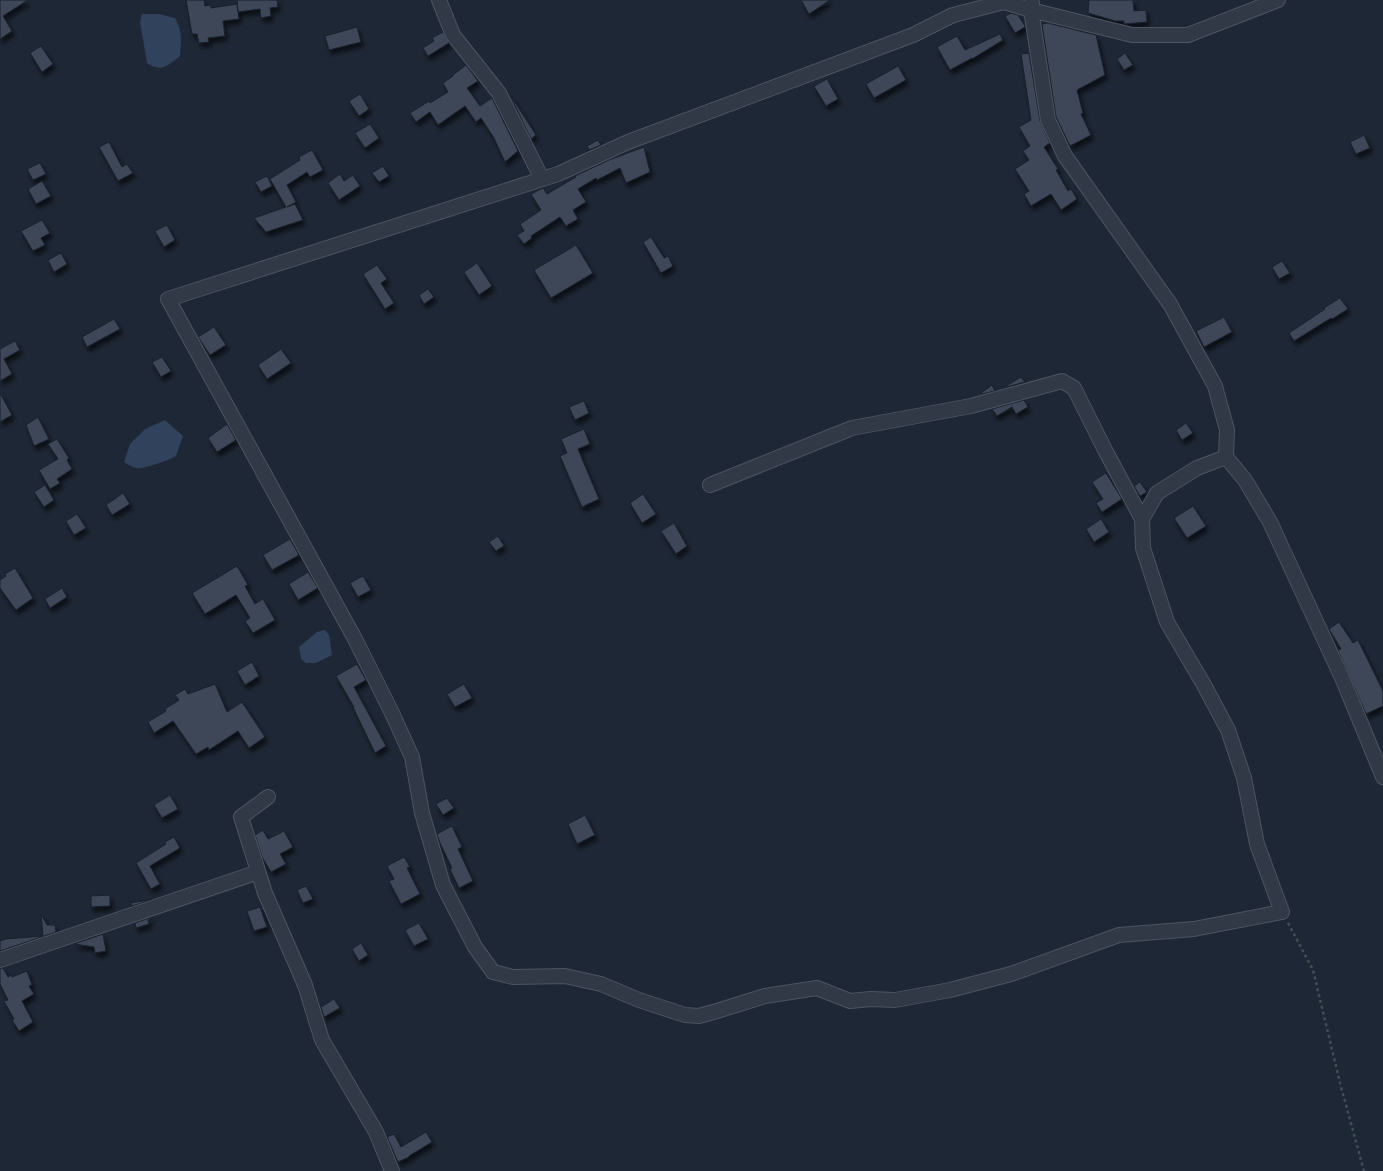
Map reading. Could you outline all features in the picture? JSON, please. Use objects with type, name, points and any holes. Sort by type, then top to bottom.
[{"type":"street","points":[[439,0],[453,35],[499,93],[542,179]]},
{"type":"street","points":[[710,485],[852,428],[971,406],[1062,381],[1074,388],[1142,519],[1143,548],[1168,622],[1228,730],[1244,778],[1257,844],[1282,912],[1194,929],[1119,935],[1011,974],[950,990],[895,1000],[871,999],[850,1001],[816,988],[765,996],[699,1016],[685,1015],[639,1000],[601,984],[565,976],[513,977],[493,972],[475,947],[443,885],[422,812],[412,756],[392,713],[351,633],[168,299],[558,174],[628,142],[913,36],[953,15],[1004,2],[1032,5],[1132,35],[1188,35],[1278,0]]},
{"type":"street","points":[[1032,5],[1048,120],[1065,156],[1170,304],[1215,386],[1227,430],[1226,457],[1245,480],[1270,522],[1342,680],[1383,777]]},
{"type":"street","points":[[1142,519],[1157,493],[1197,468],[1226,457]]},
{"type":"street","points":[[268,797],[241,817],[258,872],[265,893],[305,985],[322,1040],[376,1132],[392,1171]]},
{"type":"street","points":[[0,960],[258,872]]},
{"type":"path","points":[[1282,912],[1313,970],[1340,1083],[1364,1171]]},
{"type":"water","points":[[142,14],[159,14],[175,18],[178,23],[181,37],[180,56],[165,67],[161,68],[152,66],[147,63],[140,22]]},
{"type":"water","points":[[165,420],[183,436],[176,456],[144,468],[136,468],[124,462],[130,444],[145,429]]},
{"type":"water","points":[[325,630],[329,635],[332,655],[316,663],[306,663],[301,659],[299,647],[317,632]]},
{"type":"building","points":[[0,0],[28,0],[3,16],[12,31],[0,39]]},
{"type":"building","points":[[186,0],[204,0],[205,6],[211,5],[211,8],[237,4],[239,19],[223,21],[225,36],[208,38],[209,42],[199,43],[197,34],[192,34]]},
{"type":"building","points":[[237,0],[277,0],[278,7],[270,8],[271,16],[261,18],[260,9],[238,12]]},
{"type":"building","points":[[801,0],[830,0],[809,14]]},
{"type":"building","points":[[1089,0],[1133,0],[1134,11],[1146,10],[1147,22],[1124,24],[1124,21],[1115,21],[1088,13]]},
{"type":"building","points":[[1011,13],[1018,15],[1025,26],[1015,33],[1005,16]]},
{"type":"building","points":[[1048,23],[1096,35],[1105,75],[1077,90],[1083,113],[1081,114],[1091,135],[1070,146],[1056,117],[1042,24]]},
{"type":"building","points":[[357,27],[361,42],[329,50],[325,36]]},
{"type":"building","points":[[443,32],[449,43],[428,56],[423,48],[434,41],[432,38]]},
{"type":"building","points":[[1000,34],[1003,40],[972,59],[950,70],[937,47],[957,36],[965,50]]},
{"type":"building","points":[[41,46],[53,64],[42,72],[30,53]]},
{"type":"building","points":[[1029,53],[1040,121],[1050,143],[1044,147],[1058,169],[1056,170],[1068,191],[1071,189],[1077,199],[1061,210],[1051,194],[1031,206],[1024,194],[1029,191],[1015,169],[1029,160],[1023,151],[1030,146],[1019,127],[1031,120],[1021,54]]},
{"type":"building","points":[[1125,53],[1133,65],[1124,70],[1117,59]]},
{"type":"building","points":[[466,65],[478,81],[467,88],[480,106],[492,98],[518,151],[505,162],[494,138],[481,118],[476,122],[465,106],[438,125],[430,112],[416,122],[410,113],[429,101],[430,103],[448,92],[443,83]]},
{"type":"building","points":[[898,66],[906,80],[874,98],[866,84]]},
{"type":"building","points":[[827,79],[838,99],[826,106],[814,86]]},
{"type":"building","points":[[509,93],[536,135],[531,139]]},
{"type":"building","points":[[360,94],[369,109],[359,116],[349,101]]},
{"type":"building","points":[[370,124],[379,138],[365,148],[355,133]]},
{"type":"building","points":[[1364,135],[1370,148],[1356,154],[1350,142]]},
{"type":"building","points":[[598,140],[601,145],[589,150],[587,146]]},
{"type":"building","points":[[109,142],[122,167],[127,164],[133,173],[118,181],[99,147]]},
{"type":"building","points":[[644,147],[650,172],[626,183],[620,168],[597,180],[596,178],[578,189],[586,202],[573,210],[578,219],[566,226],[560,217],[531,236],[532,238],[524,244],[517,235],[524,231],[520,224],[541,210],[531,194],[543,188],[547,194],[576,177],[575,176],[609,160]]},
{"type":"building","points":[[312,150],[323,170],[310,177],[307,172],[287,185],[296,202],[287,207],[295,204],[303,220],[266,232],[254,218],[286,207],[270,179],[300,160],[299,157]]},
{"type":"building","points":[[40,163],[46,174],[33,180],[27,169]]},
{"type":"building","points":[[383,166],[389,176],[379,182],[372,173]]},
{"type":"building","points":[[340,174],[344,181],[353,175],[360,186],[339,200],[328,183]]},
{"type":"building","points":[[267,176],[272,186],[261,192],[255,182]]},
{"type":"building","points":[[42,181],[51,196],[36,204],[28,189]]},
{"type":"building","points":[[42,220],[50,233],[41,238],[45,245],[33,251],[21,231]]},
{"type":"building","points":[[167,225],[175,240],[164,247],[155,231]]},
{"type":"building","points":[[651,237],[664,258],[668,256],[673,266],[661,273],[643,242]]},
{"type":"building","points":[[576,245],[593,273],[551,298],[534,270]]},
{"type":"building","points":[[61,253],[67,264],[54,272],[48,260]]},
{"type":"building","points":[[1282,261],[1290,273],[1279,279],[1272,267]]},
{"type":"building","points":[[477,263],[492,286],[479,295],[464,272]]},
{"type":"building","points":[[377,265],[387,279],[381,283],[394,303],[385,309],[363,274]]},
{"type":"building","points":[[428,289],[434,297],[424,304],[419,295]]},
{"type":"building","points":[[1340,298],[1348,309],[1294,341],[1289,333]]},
{"type":"building","points":[[1224,317],[1232,332],[1204,347],[1196,331]]},
{"type":"building","points":[[114,319],[120,329],[87,347],[82,337]]},
{"type":"building","points":[[214,327],[226,345],[210,355],[198,337]]},
{"type":"building","points":[[15,341],[20,350],[4,359],[12,374],[0,381],[0,349]]},
{"type":"building","points":[[281,349],[291,363],[267,379],[258,365]]},
{"type":"building","points":[[162,357],[171,371],[161,377],[152,362]]},
{"type":"building","points":[[1021,377],[1025,382],[1003,388]]},
{"type":"building","points":[[992,385],[995,391],[981,393]]},
{"type":"building","points":[[0,393],[12,415],[0,422]]},
{"type":"building","points":[[1024,400],[1028,407],[1016,414],[1012,407],[997,416],[992,409]]},
{"type":"building","points":[[584,401],[589,413],[575,420],[569,407]]},
{"type":"building","points":[[38,417],[49,439],[34,446],[26,425]]},
{"type":"building","points":[[1186,423],[1193,433],[1182,440],[1176,430]]},
{"type":"building","points":[[227,424],[236,440],[217,452],[208,438]]},
{"type":"building","points":[[584,429],[590,444],[578,449],[599,499],[582,507],[560,456],[567,453],[561,439]]},
{"type":"building","points":[[57,439],[69,458],[67,460],[72,469],[57,479],[60,483],[50,489],[39,470],[58,459],[48,444]]},
{"type":"building","points":[[1106,473],[1122,499],[1102,512],[1096,503],[1103,499],[1092,482]]},
{"type":"building","points":[[1140,482],[1147,492],[1140,496],[1134,486]]},
{"type":"building","points":[[45,485],[54,500],[44,507],[34,492]]},
{"type":"building","points":[[123,493],[130,504],[112,515],[106,505]]},
{"type":"building","points":[[643,494],[656,514],[642,523],[630,503]]},
{"type":"building","points":[[1193,506],[1206,526],[1187,538],[1174,518]]},
{"type":"building","points":[[77,514],[86,528],[74,535],[66,521]]},
{"type":"building","points":[[1101,519],[1109,532],[1094,542],[1086,529]]},
{"type":"building","points":[[674,523],[687,546],[676,554],[661,531]]},
{"type":"building","points":[[498,536],[504,546],[496,551],[489,542]]},
{"type":"building","points":[[290,539],[299,555],[272,570],[263,555]]},
{"type":"building","points":[[237,566],[248,585],[245,586],[255,604],[263,599],[275,620],[253,633],[245,621],[250,618],[236,595],[205,614],[192,593]]},
{"type":"building","points":[[15,568],[33,598],[16,610],[0,588],[0,580],[6,576],[5,574]]},
{"type":"building","points":[[308,572],[318,588],[298,600],[289,584]]},
{"type":"building","points":[[363,576],[371,590],[358,597],[350,583]]},
{"type":"building","points":[[62,588],[67,597],[50,608],[45,599]]},
{"type":"building","points":[[1339,622],[1353,643],[1358,640],[1383,691],[1383,706],[1366,714],[1338,650],[1341,649],[1329,629]]},
{"type":"building","points":[[252,662],[259,676],[245,685],[237,671]]},
{"type":"building","points":[[357,664],[366,680],[354,687],[386,746],[375,753],[354,707],[336,676]]},
{"type":"building","points":[[215,684],[227,712],[242,702],[265,737],[249,748],[238,731],[209,750],[208,747],[196,754],[173,721],[154,733],[148,722],[166,711],[165,709],[179,700],[175,695],[185,689],[188,694]]},
{"type":"building","points":[[464,684],[472,698],[455,707],[447,694]]},
{"type":"building","points":[[170,795],[178,809],[162,818],[154,805]]},
{"type":"building","points":[[447,798],[454,808],[443,815],[436,804]]},
{"type":"building","points":[[585,815],[595,835],[577,844],[568,824]]},
{"type":"building","points":[[452,826],[462,847],[458,849],[473,881],[459,888],[437,834]]},
{"type":"building","points":[[263,830],[268,839],[284,831],[293,847],[280,854],[286,864],[271,872],[262,857],[255,835]]},
{"type":"building","points":[[174,837],[180,848],[150,866],[160,884],[151,889],[136,863],[166,844],[165,842]]},
{"type":"building","points":[[404,857],[410,867],[407,868],[420,894],[401,904],[389,881],[394,879],[387,866]]},
{"type":"building","points":[[306,886],[313,899],[303,903],[297,890]]},
{"type":"building","points":[[110,895],[110,906],[91,907],[91,896]]},
{"type":"building","points":[[154,899],[132,906],[131,903]]},
{"type":"building","points":[[260,907],[267,927],[254,931],[247,911]]},
{"type":"building","points":[[41,914],[47,925],[55,925],[56,932],[0,951],[0,941],[6,939],[43,936]]},
{"type":"building","points":[[155,916],[148,920],[149,924],[136,928],[135,923]]},
{"type":"building","points":[[419,923],[428,939],[414,946],[405,930]]},
{"type":"building","points":[[103,934],[106,951],[95,953],[94,947],[74,944]]},
{"type":"building","points":[[361,943],[368,955],[359,961],[352,949]]},
{"type":"building","points":[[0,968],[3,968],[8,977],[11,975],[12,977],[27,971],[32,985],[29,986],[34,994],[22,1001],[33,1022],[19,1031],[12,1020],[14,1019],[4,1001],[8,1000],[0,984]]},
{"type":"building","points":[[334,999],[340,1008],[324,1017],[321,1007]]},
{"type":"building","points":[[426,1132],[432,1142],[409,1157],[398,1162],[387,1137],[394,1134],[401,1147]]}]
